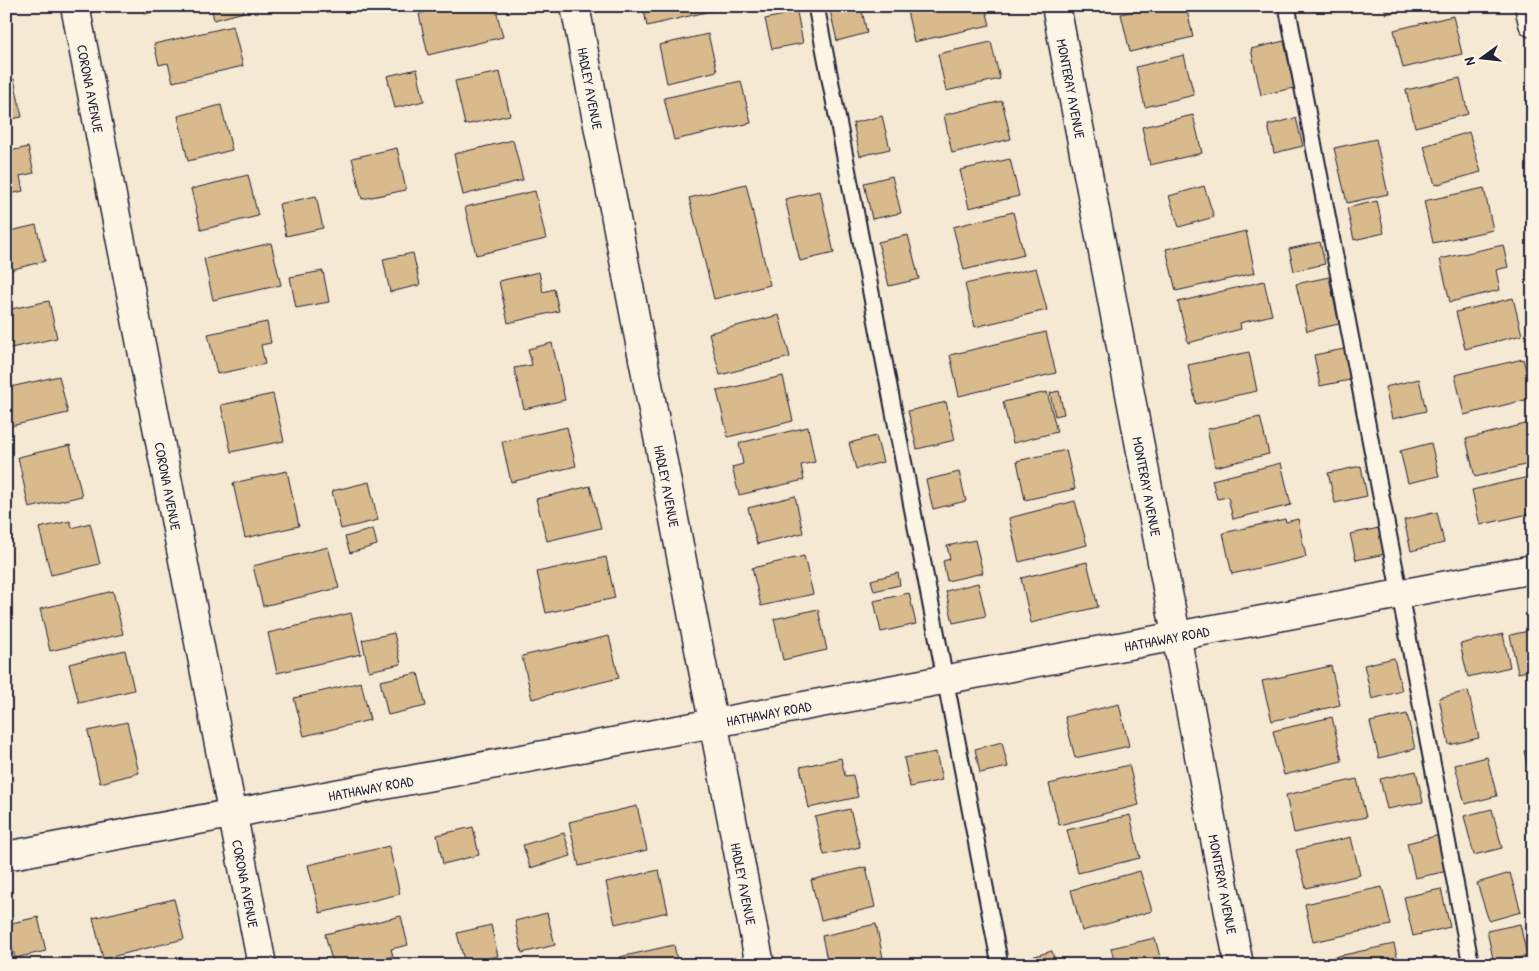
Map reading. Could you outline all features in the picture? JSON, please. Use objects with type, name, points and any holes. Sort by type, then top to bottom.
[{"type":"street","name":"CORONA AVENUE","points":[[74,6],[262,965]]},
{"type":"street","name":"HADLEY AVENUE","points":[[574,6],[760,965]]},
{"type":"street","name":"MONTERAY AVENUE","points":[[1056,6],[1178,636],[1239,965]]},
{"type":"street","points":[[1530,6],[1533,23]]},
{"type":"street","name":"HATHAWAY ROAD","points":[[6,856],[1533,569]]},
{"type":"lane","points":[[816,6],[1000,965]]},
{"type":"lane","points":[[1288,6],[1472,965]]},
{"type":"building","points":[[143,6],[178,6],[145,14]]},
{"type":"building","points":[[211,6],[243,6],[244,12],[214,20]]},
{"type":"building","points":[[450,6],[495,6],[503,37],[428,55],[419,14]]},
{"type":"building","points":[[643,6],[718,6],[719,9],[647,26]]},
{"type":"building","points":[[829,6],[861,6],[867,33],[837,41]]},
{"type":"building","points":[[906,6],[985,6],[990,25],[914,42]]},
{"type":"building","points":[[1152,6],[1186,6],[1193,37],[1130,52],[1121,14]]},
{"type":"building","points":[[1384,6],[1421,6],[1386,14]]},
{"type":"building","points":[[797,12],[803,43],[772,49],[765,19]]},
{"type":"building","points":[[1453,16],[1462,54],[1403,68],[1394,30]]},
{"type":"building","points":[[233,26],[243,66],[173,82],[168,63],[159,65],[154,44]]},
{"type":"building","points":[[708,34],[717,71],[667,83],[659,45]]},
{"type":"building","points":[[1284,41],[1294,88],[1261,95],[1251,49]]},
{"type":"building","points":[[991,42],[1000,79],[946,91],[938,54]]},
{"type":"building","points":[[1184,55],[1194,95],[1145,107],[1136,67]]},
{"type":"building","points":[[417,69],[424,101],[395,108],[387,76]]},
{"type":"building","points":[[500,72],[510,115],[465,125],[455,81]]},
{"type":"building","points":[[1460,78],[1468,114],[1415,127],[1406,90]]},
{"type":"building","points":[[14,79],[22,117],[6,120],[6,81]]},
{"type":"building","points":[[741,81],[751,123],[674,140],[664,98]]},
{"type":"building","points":[[1002,101],[1011,139],[952,153],[944,115]]},
{"type":"building","points":[[221,105],[232,150],[188,161],[178,116]]},
{"type":"building","points":[[1193,115],[1202,153],[1150,165],[1142,127]]},
{"type":"building","points":[[882,116],[890,149],[860,156],[853,123]]},
{"type":"building","points":[[1296,118],[1303,146],[1274,153],[1268,125]]},
{"type":"building","points":[[1469,132],[1481,172],[1435,185],[1424,146]]},
{"type":"building","points":[[1376,139],[1388,194],[1347,203],[1334,148]]},
{"type":"building","points":[[513,140],[523,180],[463,195],[454,154]]},
{"type":"building","points":[[28,147],[34,173],[20,176],[23,191],[6,195],[6,152]]},
{"type":"building","points":[[397,148],[406,190],[362,199],[352,158]]},
{"type":"building","points":[[1010,159],[1019,196],[969,208],[960,170]]},
{"type":"building","points":[[248,175],[258,216],[201,230],[191,189]]},
{"type":"building","points":[[892,176],[901,213],[872,219],[864,183]]},
{"type":"building","points":[[746,184],[770,285],[714,299],[689,198]]},
{"type":"building","points":[[1204,186],[1214,217],[1179,227],[1169,196]]},
{"type":"building","points":[[1484,188],[1493,230],[1433,243],[1424,201]]},
{"type":"building","points":[[535,191],[546,239],[476,255],[465,207]]},
{"type":"building","points":[[820,191],[834,253],[800,261],[785,199]]},
{"type":"building","points":[[316,196],[323,228],[286,236],[279,204]]},
{"type":"building","points":[[1377,201],[1384,233],[1354,240],[1347,208]]},
{"type":"building","points":[[1013,212],[1024,255],[964,270],[953,227]]},
{"type":"building","points":[[36,225],[45,261],[6,271],[6,232]]},
{"type":"building","points":[[1246,231],[1255,273],[1176,291],[1166,249]]},
{"type":"building","points":[[908,235],[919,279],[889,286],[878,242]]},
{"type":"building","points":[[1320,242],[1325,264],[1294,271],[1289,249]]},
{"type":"building","points":[[271,243],[281,285],[213,300],[204,259]]},
{"type":"building","points":[[1503,245],[1508,267],[1496,270],[1500,290],[1450,302],[1440,259]]},
{"type":"building","points":[[413,253],[420,285],[390,292],[383,259]]},
{"type":"building","points":[[1036,268],[1047,310],[975,327],[965,284]]},
{"type":"building","points":[[323,271],[329,302],[296,308],[290,277]]},
{"type":"building","points":[[539,272],[543,292],[554,289],[559,311],[508,323],[499,281]]},
{"type":"building","points":[[1329,277],[1339,324],[1307,331],[1296,284]]},
{"type":"building","points":[[1264,281],[1272,315],[1240,323],[1241,329],[1188,343],[1178,302]]},
{"type":"building","points":[[1513,298],[1522,335],[1465,349],[1456,312]]},
{"type":"building","points":[[49,301],[57,338],[6,349],[6,310]]},
{"type":"building","points":[[779,315],[790,357],[720,375],[709,333]]},
{"type":"building","points":[[267,322],[271,343],[261,345],[265,364],[217,374],[208,334]]},
{"type":"building","points":[[1046,332],[1056,373],[959,396],[950,355]]},
{"type":"building","points":[[552,343],[565,400],[524,409],[514,368],[532,365],[528,349]]},
{"type":"building","points":[[1344,349],[1350,380],[1320,386],[1314,355]]},
{"type":"building","points":[[1249,352],[1257,391],[1196,404],[1188,365]]},
{"type":"building","points":[[1523,359],[1533,398],[1464,415],[1455,375]]},
{"type":"building","points":[[59,376],[68,413],[6,427],[6,388]]},
{"type":"building","points":[[783,376],[793,421],[728,437],[717,391]]},
{"type":"building","points":[[1419,379],[1426,411],[1392,419],[1385,387]]},
{"type":"building","points":[[1059,391],[1064,414],[1055,416],[1050,393]]},
{"type":"building","points":[[1047,392],[1057,432],[1013,443],[1003,402]]},
{"type":"building","points":[[273,394],[284,441],[231,452],[221,405]]},
{"type":"building","points":[[946,402],[955,440],[917,449],[908,411]]},
{"type":"building","points":[[1260,417],[1269,454],[1215,467],[1207,429]]},
{"type":"building","points":[[1529,423],[1533,440],[1533,463],[1475,477],[1466,439]]},
{"type":"building","points":[[567,427],[576,466],[511,482],[502,442]]},
{"type":"building","points":[[808,427],[815,462],[801,465],[804,480],[739,495],[732,467],[743,464],[739,443]]},
{"type":"building","points":[[876,436],[883,462],[856,469],[849,443]]},
{"type":"building","points":[[1431,443],[1439,476],[1408,483],[1400,451]]},
{"type":"building","points":[[70,445],[82,496],[29,508],[18,457]]},
{"type":"building","points":[[1066,450],[1075,489],[1025,500],[1017,461]]},
{"type":"building","points":[[1281,463],[1291,505],[1233,519],[1228,497],[1217,499],[1212,480]]},
{"type":"building","points":[[1361,466],[1367,496],[1335,503],[1328,473]]},
{"type":"building","points":[[287,471],[299,526],[245,538],[233,483]]},
{"type":"building","points":[[959,472],[966,501],[933,509],[926,480]]},
{"type":"building","points":[[1533,476],[1533,513],[1480,525],[1472,490]]},
{"type":"building","points":[[369,482],[378,520],[341,529],[332,491]]},
{"type":"building","points":[[590,486],[601,528],[547,541],[536,499]]},
{"type":"building","points":[[795,496],[803,533],[757,544],[748,508]]},
{"type":"building","points":[[1075,501],[1087,545],[1019,562],[1009,518]]},
{"type":"building","points":[[1437,512],[1444,543],[1411,551],[1404,520]]},
{"type":"building","points":[[1285,519],[1286,522],[1298,519],[1306,557],[1232,574],[1223,533]]},
{"type":"building","points":[[70,521],[72,528],[90,523],[100,564],[51,575],[39,528]]},
{"type":"building","points":[[1379,528],[1385,554],[1356,560],[1350,534]]},
{"type":"building","points":[[373,529],[377,545],[350,553],[345,537]]},
{"type":"building","points":[[975,540],[983,573],[947,581],[943,561],[950,559],[947,546]]},
{"type":"building","points":[[328,547],[339,588],[263,606],[253,566]]},
{"type":"building","points":[[804,556],[813,594],[761,606],[752,568]]},
{"type":"building","points":[[606,557],[615,598],[546,613],[537,572]]},
{"type":"building","points":[[1087,562],[1098,607],[1031,623],[1021,578]]},
{"type":"building","points":[[898,573],[900,585],[874,591],[871,580]]},
{"type":"building","points":[[978,583],[986,616],[953,623],[946,591]]},
{"type":"building","points":[[113,591],[123,634],[50,651],[40,609]]},
{"type":"building","points":[[909,593],[916,624],[881,632],[874,601]]},
{"type":"building","points":[[818,609],[827,650],[783,660],[774,619]]},
{"type":"building","points":[[351,613],[361,654],[277,673],[268,633]]},
{"type":"building","points":[[1533,630],[1533,670],[1518,673],[1510,635]]},
{"type":"building","points":[[394,633],[401,664],[369,671],[362,640]]},
{"type":"building","points":[[1503,634],[1510,667],[1468,677],[1460,644]]},
{"type":"building","points":[[609,636],[619,678],[532,699],[522,656]]},
{"type":"building","points":[[125,650],[134,690],[79,703],[69,664]]},
{"type":"building","points":[[1394,658],[1402,691],[1372,699],[1364,665]]},
{"type":"building","points":[[1331,666],[1340,705],[1272,721],[1262,681]]},
{"type":"building","points":[[418,673],[426,706],[388,715],[380,681]]},
{"type":"building","points":[[361,682],[370,720],[304,736],[294,698]]},
{"type":"building","points":[[1468,691],[1479,738],[1449,745],[1439,698]]},
{"type":"building","points":[[1119,704],[1129,746],[1075,758],[1065,717]]},
{"type":"building","points":[[1407,714],[1415,749],[1379,758],[1370,722]]},
{"type":"building","points":[[1332,717],[1342,761],[1284,775],[1273,731]]},
{"type":"building","points":[[127,722],[139,773],[100,783],[88,731]]},
{"type":"building","points":[[1002,742],[1008,767],[980,773],[975,749]]},
{"type":"building","points":[[1533,749],[1533,789],[1524,751]]},
{"type":"building","points":[[936,752],[942,780],[910,787],[904,758]]},
{"type":"building","points":[[1487,757],[1497,796],[1465,804],[1455,765]]},
{"type":"building","points":[[841,758],[845,776],[853,775],[858,797],[809,808],[800,767]]},
{"type":"building","points":[[1129,765],[1139,805],[1059,825],[1049,784]]},
{"type":"building","points":[[1416,771],[1423,802],[1387,809],[1380,779]]},
{"type":"building","points":[[1357,779],[1366,817],[1294,833],[1286,795]]},
{"type":"building","points":[[637,806],[647,850],[579,866],[569,822]]},
{"type":"building","points":[[850,809],[860,847],[824,855],[815,817]]},
{"type":"building","points":[[1492,809],[1502,848],[1474,855],[1464,816]]},
{"type":"building","points":[[1130,815],[1140,858],[1078,873],[1067,830]]},
{"type":"building","points":[[473,827],[479,855],[443,864],[437,835]]},
{"type":"building","points":[[564,833],[571,856],[530,868],[523,845]]},
{"type":"building","points":[[1440,835],[1448,871],[1415,878],[1407,843]]},
{"type":"building","points":[[1351,837],[1360,875],[1306,888],[1296,850]]},
{"type":"building","points":[[389,846],[400,894],[320,913],[308,865]]},
{"type":"building","points":[[866,867],[875,907],[821,920],[811,880]]},
{"type":"building","points":[[659,870],[668,912],[615,924],[606,882]]},
{"type":"building","points":[[1140,871],[1152,911],[1082,931],[1071,890]]},
{"type":"building","points":[[1510,873],[1521,912],[1489,921],[1477,883]]},
{"type":"building","points":[[1382,887],[1391,925],[1313,942],[1305,904]]},
{"type":"building","points":[[1441,889],[1450,927],[1413,936],[1404,897]]},
{"type":"building","points":[[174,899],[184,939],[103,959],[93,918]]},
{"type":"building","points":[[547,913],[555,945],[522,953],[515,921]]},
{"type":"building","points":[[401,916],[408,945],[391,949],[393,956],[356,965],[333,965],[325,934]]},
{"type":"building","points":[[38,917],[46,951],[15,958],[7,924]]},
{"type":"building","points":[[876,924],[884,963],[828,965],[822,936]]},
{"type":"building","points":[[1520,924],[1527,956],[1494,963],[1487,931]]},
{"type":"building","points":[[491,925],[498,956],[465,964],[457,933]]},
{"type":"building","points":[[1155,938],[1162,965],[1115,965],[1111,948]]},
{"type":"building","points":[[1394,944],[1399,965],[1326,965],[1325,959]]},
{"type":"building","points":[[674,945],[678,965],[622,965],[620,957]]},
{"type":"building","points":[[1052,951],[1056,965],[1019,965],[1018,961]]},
{"type":"building","points":[[183,960],[184,965],[163,965]]}]
